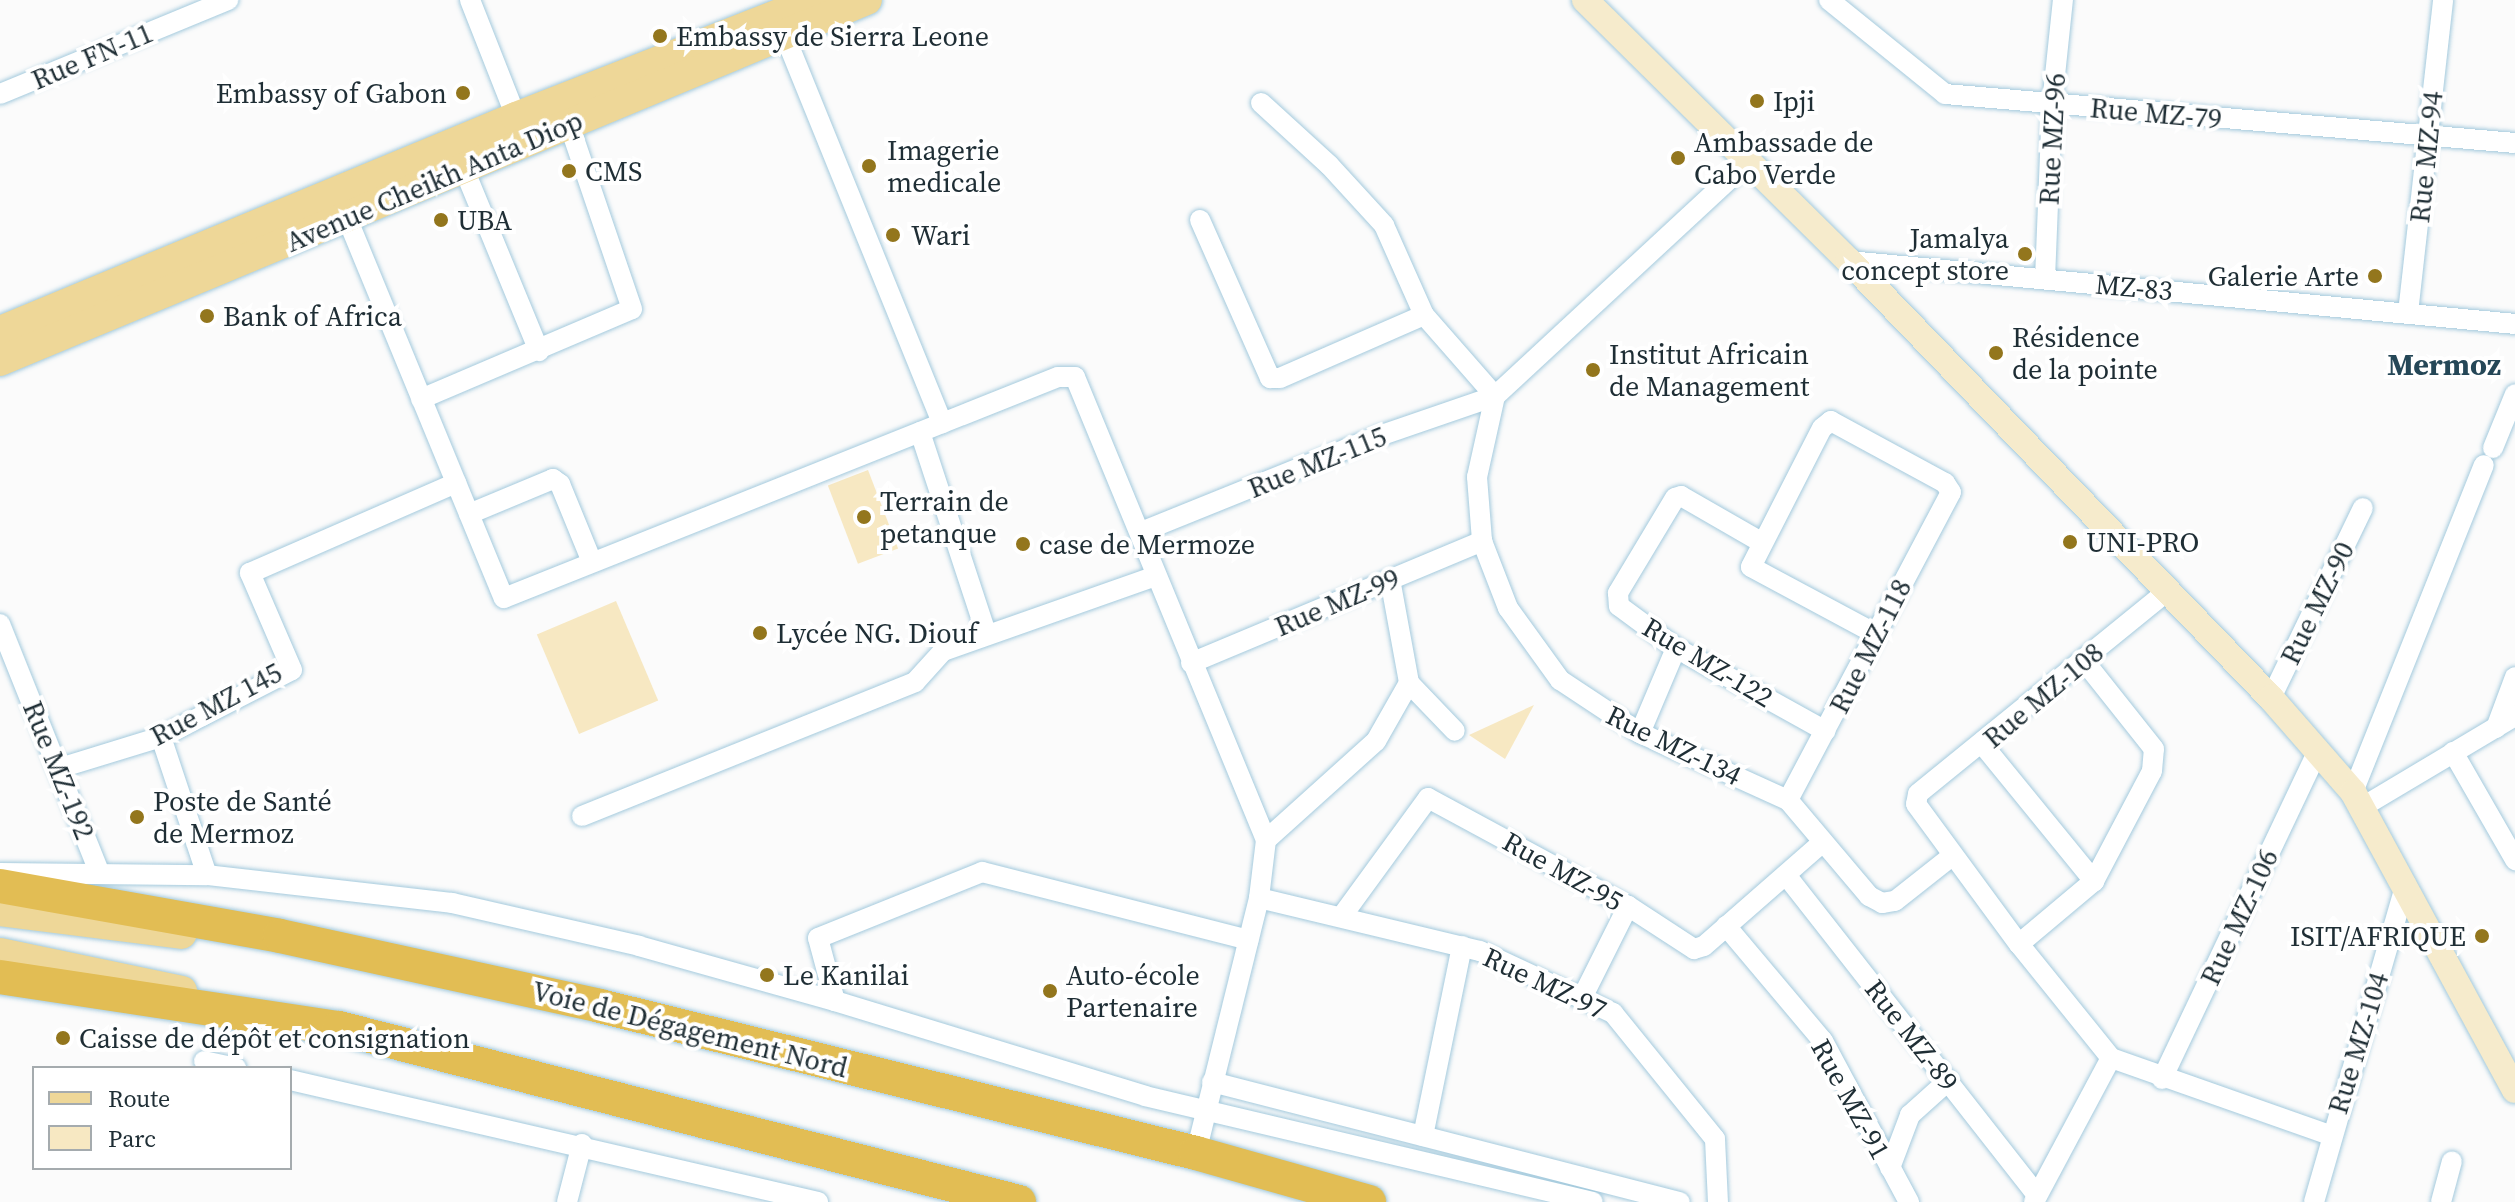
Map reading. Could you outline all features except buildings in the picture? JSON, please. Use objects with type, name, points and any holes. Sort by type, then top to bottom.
[{"type":"highway","points":[[0,886],[280,936],[355,956]]},
{"type":"highway","name":"Voie de Dégagement Nord","points":[[355,956],[600,1006],[1196,1153],[1369,1202]]},
{"type":"highway","points":[[0,977],[339,1028],[1019,1202]]},
{"type":"main road","name":"Avenue Cheikh Anta Diop","points":[[0,331],[516,117],[815,0]]},
{"type":"main road","name":"Avenue Cheikh Anta Diop","points":[[0,361],[867,0]]},
{"type":"main road","name":"Voie de Dégagement Nord","points":[[0,911],[355,956]]},
{"type":"main road","points":[[0,953],[339,1028]]},
{"type":"street","name":"Rue FN-11","points":[[0,94],[228,0]]},
{"type":"street","points":[[470,0],[516,117]]},
{"type":"street","points":[[1585,0],[1849,261],[2165,593],[2271,698],[2316,754],[2359,799],[2515,1090]]},
{"type":"street","name":"Rue MZ-79","points":[[1829,0],[1945,94],[2515,143]]},
{"type":"street","name":"Rue MZ-96","points":[[2045,279],[2052,104],[2063,0]]},
{"type":"street","name":"Rue MZ-94","points":[[2408,313],[2443,0]]},
{"type":"street","points":[[785,36],[942,423]]},
{"type":"street","points":[[1261,103],[1329,165],[1384,225],[1424,315],[1495,396],[1749,161]]},
{"type":"street","points":[[421,399],[539,351],[633,307],[569,124]]},
{"type":"street","points":[[464,169],[539,351]]},
{"type":"street","points":[[347,218],[504,598],[1067,374],[1075,377],[1266,840],[1259,898],[1196,1153]]},
{"type":"street","points":[[1200,220],[1270,378],[1280,378],[1424,315]]},
{"type":"street","name":"MZ-83","points":[[1849,261],[2515,324]]},
{"type":"street","points":[[2359,799],[2488,457],[2515,394]]},
{"type":"street","name":"Rue MZ-115","points":[[1141,532],[1379,436],[1495,396]]},
{"type":"street","name":"Rue MZ-134","points":[[1495,396],[1477,477],[1482,541],[1508,608],[1527,641],[1560,680],[1640,733],[1788,800],[1869,896],[1882,903],[1895,901],[1952,856]]},
{"type":"street","name":"Rue MZ-118","points":[[1761,542],[1822,428],[1831,421],[1945,483],[1951,492],[1788,800]]},
{"type":"street","points":[[920,432],[986,633]]},
{"type":"street","points":[[469,514],[553,479],[560,484],[592,562]]},
{"type":"street","name":"Rue MZ 145","points":[[60,768],[161,737],[292,670],[250,573],[456,483]]},
{"type":"street","name":"Rue MZ-122","points":[[1761,542],[1681,496],[1675,498],[1617,599],[1622,610],[1676,648],[1826,731]]},
{"type":"street","name":"Rue MZ-90","points":[[2271,698],[2363,508]]},
{"type":"street","name":"Rue MZ-99","points":[[1191,663],[1482,541]]},
{"type":"street","points":[[1761,542],[1751,567],[1876,634]]},
{"type":"street","points":[[582,816],[915,682],[943,651],[986,633],[1156,576]]},
{"type":"street","points":[[1390,579],[1409,683],[1455,731]]},
{"type":"street","name":"Rue MZ-108","points":[[1952,856],[1916,804],[1918,794],[1983,745],[2165,593]]},
{"type":"street","name":"Rue MZ-192","points":[[0,624],[99,872]]},
{"type":"street","points":[[1640,733],[1676,648]]},
{"type":"street","points":[[2019,944],[2094,881],[2152,771],[2154,749],[2084,661]]},
{"type":"street","points":[[2496,728],[2515,677]]},
{"type":"street","points":[[1266,840],[1376,741],[1409,683]]},
{"type":"street","points":[[2359,799],[2453,752],[2515,716]]},
{"type":"street","points":[[161,737],[207,875]]},
{"type":"street","points":[[1983,745],[2094,881]]},
{"type":"street","points":[[2453,752],[2515,860]]},
{"type":"street","name":"Rue MZ-106","points":[[2162,1079],[2316,754]]},
{"type":"street","name":"Rue MZ-95","points":[[1342,916],[1428,798],[1628,906],[1694,949],[1726,926]]},
{"type":"street","points":[[1726,926],[1823,842]]},
{"type":"street","points":[[1952,856],[2111,1058],[2162,1079],[2330,1135]]},
{"type":"street","points":[[835,1001],[818,938],[982,872],[1248,940]]},
{"type":"street","points":[[0,873],[207,875],[452,903],[639,946],[835,1001],[1145,1096],[1593,1202]]},
{"type":"street","name":"Rue MZ-89","points":[[1786,875],[1949,1080],[2035,1199]]},
{"type":"street","name":"Rue MZ-104","points":[[2314,1202],[2330,1135],[2406,884]]},
{"type":"street","name":"Rue MZ-97","points":[[1259,898],[1462,946],[1583,996],[1630,1030],[1715,1139],[1718,1202]]},
{"type":"street","points":[[1583,996],[1628,906]]},
{"type":"street","name":"Rue MZ-91","points":[[1726,926],[1823,1041],[1909,1202]]},
{"type":"street","points":[[1423,1136],[1462,946]]},
{"type":"street","points":[[2035,1199],[2111,1058]]},
{"type":"street","points":[[204,1061],[227,1066]]},
{"type":"street","points":[[292,1080],[582,1144],[818,1202]]},
{"type":"street","points":[[1890,1168],[1910,1115],[1949,1080]]},
{"type":"street","points":[[1212,1082],[1680,1202]]},
{"type":"street","points":[[567,1202],[582,1144]]},
{"type":"street","points":[[2441,1202],[2452,1161]]},
{"type":"green space","name":"Terrain de petanque","points":[[868,470],[898,548],[858,564],[828,485]]},
{"type":"green space","points":[[616,601],[658,700],[579,734],[537,635]]},
{"type":"green space","points":[[1534,705],[1505,759],[1469,735]]},
{"type":"place","name":"Embassy de Sierra Leone","points":[[660,36]]},
{"type":"place","name":"Embassy of Gabon","points":[[463,93]]},
{"type":"place","name":"Ipji","points":[[1757,101]]},
{"type":"place","name":"Ambassade de Cabo Verde","points":[[1678,158]]},
{"type":"place","name":"Imagerie medicale","points":[[869,166]]},
{"type":"place","name":"CMS","points":[[569,171]]},
{"type":"place","name":"UBA","points":[[441,220]]},
{"type":"place","name":"Wari","points":[[893,235]]},
{"type":"place","name":"Jamalya concept store","points":[[2025,254]]},
{"type":"place","name":"Galerie Arte","points":[[2375,276]]},
{"type":"place","name":"Bank of Africa","points":[[207,316]]},
{"type":"place","name":"Résidence de la pointe","points":[[1996,353]]},
{"type":"place","name":"Institut Africain de Management","points":[[1593,370]]},
{"type":"place","name":"Terrain de petanque","points":[[864,517]]},
{"type":"place","name":"UNI-PRO","points":[[2070,542]]},
{"type":"place","name":"case de Mermoze","points":[[1023,544]]},
{"type":"place","name":"Lycée NG. Diouf","points":[[760,633]]},
{"type":"place","name":"Poste de Santé de Mermoz","points":[[137,817]]},
{"type":"place","name":"ISIT/AFRIQUE","points":[[2482,936]]},
{"type":"place","name":"Le Kanilai","points":[[767,975]]},
{"type":"place","name":"Auto-école Partenaire","points":[[1050,991]]},
{"type":"place","name":"Caisse de dépôt et consignation","points":[[63,1038]]},
{"type":"district","name":"Mermoz","points":[[2444,365]]}]
